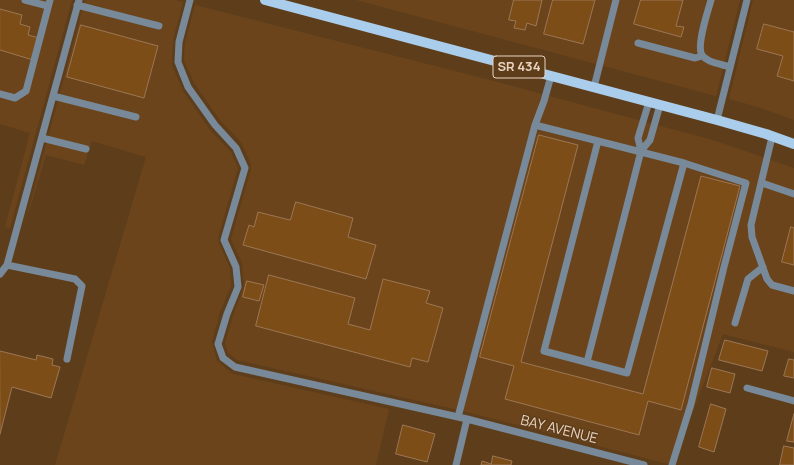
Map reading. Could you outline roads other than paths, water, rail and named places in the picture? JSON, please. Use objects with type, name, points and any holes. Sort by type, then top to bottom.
[{"type":"main road","name":"SR 434","points":[[265,0],[717,120],[794,144]]},
{"type":"street","points":[[0,94],[15,98],[26,91],[49,3],[25,0]]},
{"type":"street","name":"BAY AVENUE","points":[[190,0],[179,42],[178,62],[188,87],[215,125],[236,148],[245,168],[224,240],[236,267],[238,287],[227,314],[218,344],[223,358],[234,367],[467,419],[644,465]]},
{"type":"street","points":[[594,87],[616,0]]},
{"type":"street","points":[[711,0],[700,48],[702,56],[710,61],[730,67]]},
{"type":"street","points":[[717,120],[747,0]]},
{"type":"street","points":[[0,274],[7,264],[78,2],[159,26]]},
{"type":"street","points":[[638,43],[695,58],[702,56]]},
{"type":"street","points":[[458,417],[535,125],[551,76]]},
{"type":"street","points":[[53,96],[136,117]]},
{"type":"street","points":[[587,362],[640,151],[638,138],[649,102]]},
{"type":"street","points":[[640,151],[650,140],[660,105]]},
{"type":"street","points":[[535,125],[684,163],[746,183],[691,404],[672,465]]},
{"type":"street","points":[[772,137],[751,225],[752,237],[767,279],[772,285],[794,291]]},
{"type":"street","points":[[42,138],[86,149]]},
{"type":"street","points":[[598,141],[544,350],[627,373],[684,163]]},
{"type":"street","points":[[762,183],[794,194]]},
{"type":"street","points":[[7,264],[75,279],[82,286],[67,359]]},
{"type":"street","points":[[735,323],[748,279],[763,267]]},
{"type":"street","points":[[746,388],[794,401]]},
{"type":"street","points":[[456,465],[467,419]]}]
